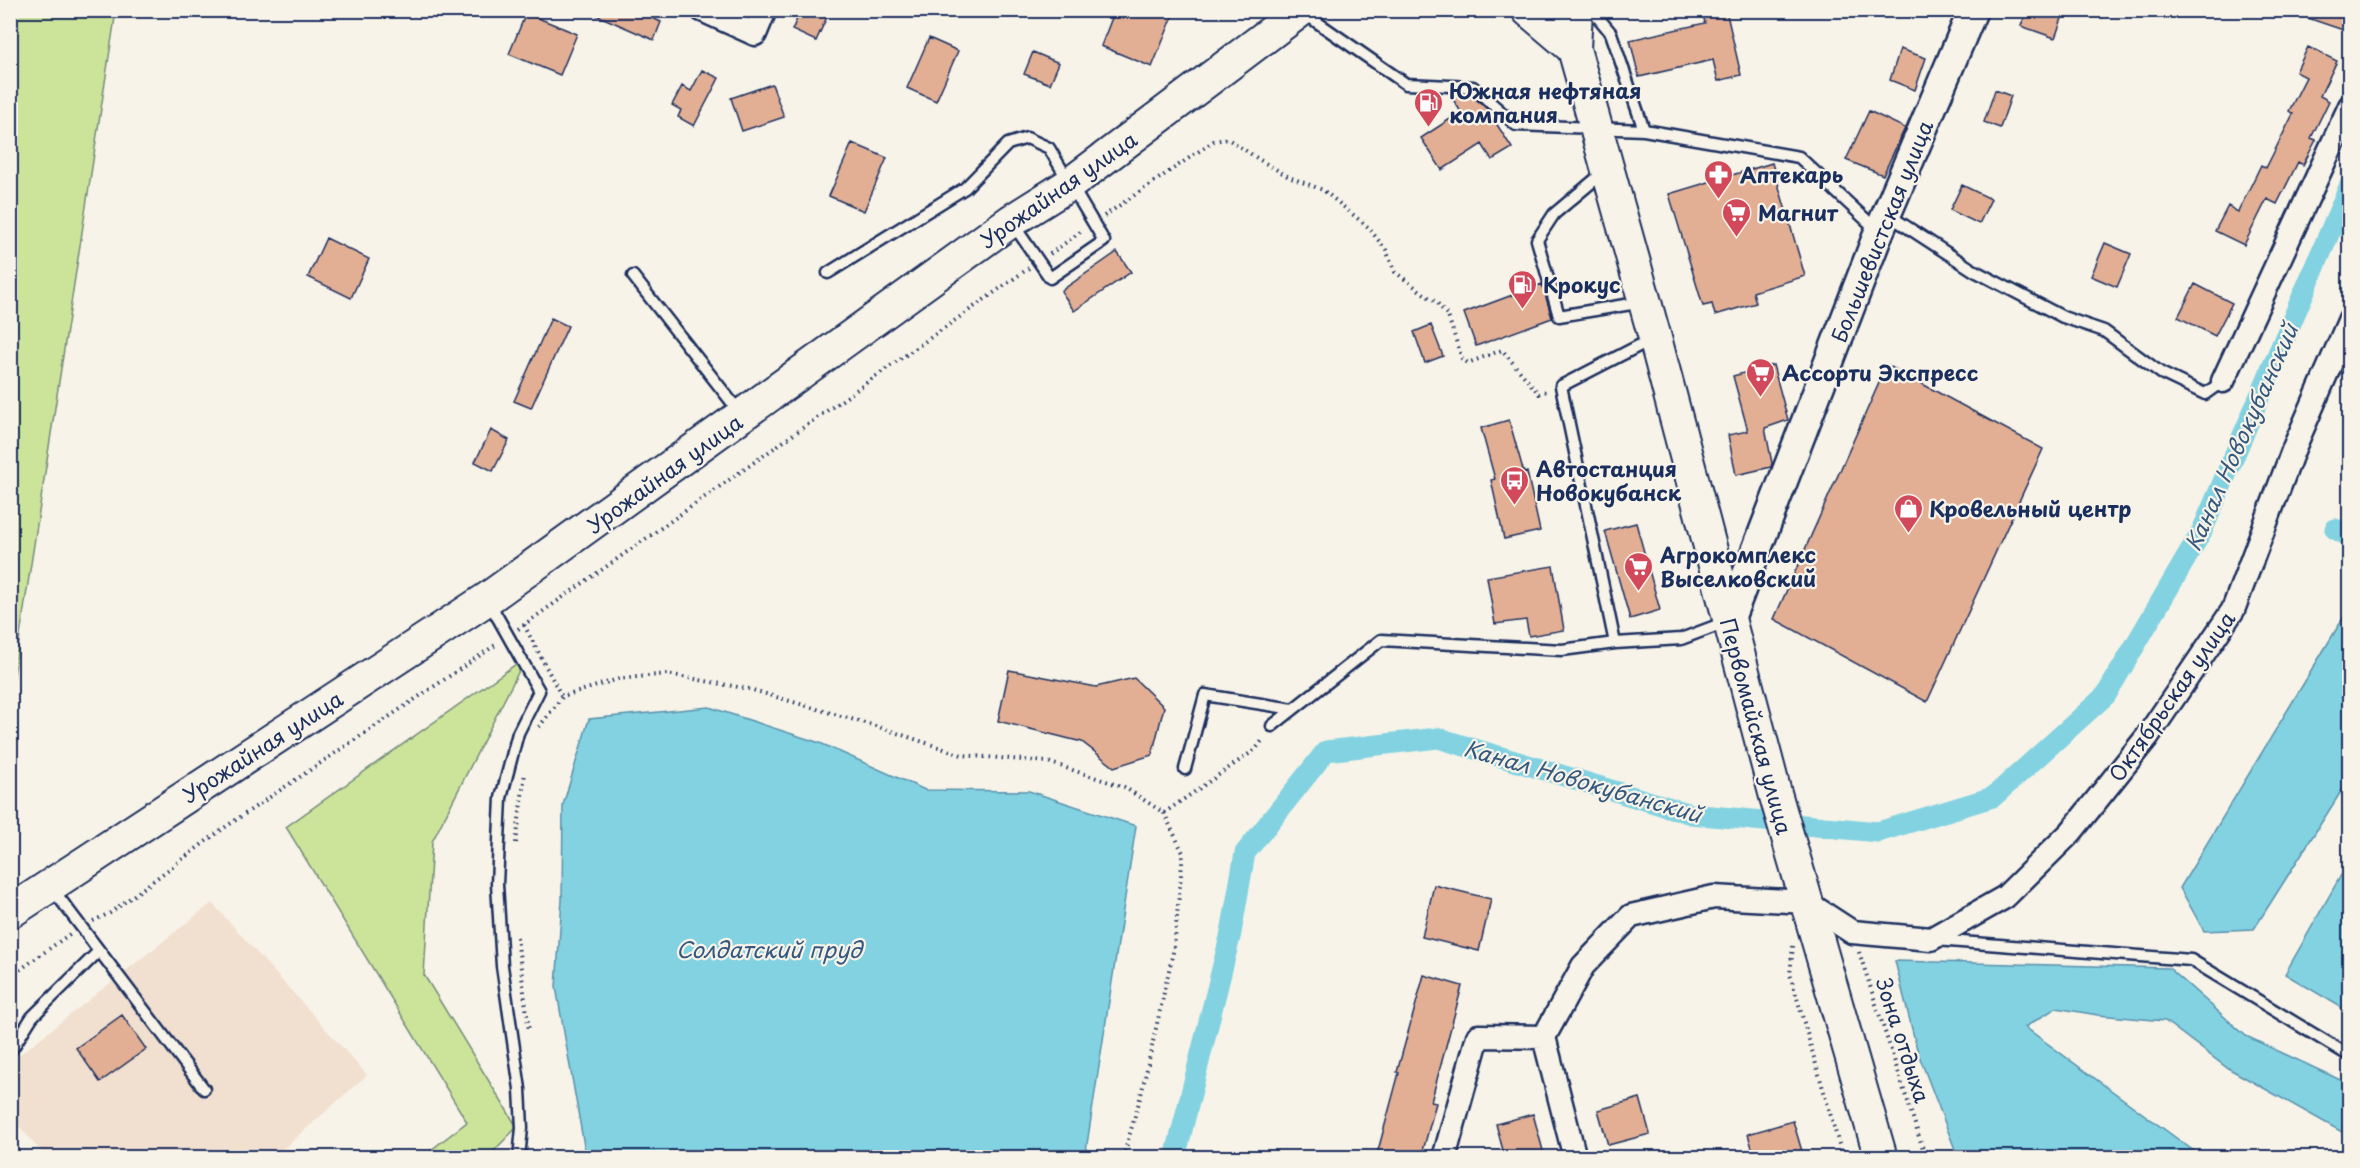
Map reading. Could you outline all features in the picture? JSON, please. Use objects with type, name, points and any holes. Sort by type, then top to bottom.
[{"type":"main road","points":[[1528,10],[1574,49]]},
{"type":"main road","name":"Первомайская улица","points":[[1576,10],[1574,49],[1655,338],[1775,793],[1881,1158]]},
{"type":"main road","name":"Урожайная улица","points":[[10,912],[487,599],[1011,221],[1070,184],[1301,11]]},
{"type":"street","points":[[702,10],[755,34],[765,10]]},
{"type":"street","name":"Большевистская улица","points":[[1729,621],[1883,223],[1972,10]]},
{"type":"street","points":[[2223,381],[2349,106]]},
{"type":"street","name":"Октябрьская улица","points":[[1931,939],[2005,897],[2071,832],[2147,737],[2233,610],[2294,448],[2349,319]]},
{"type":"street","points":[[1575,1158],[1544,1038],[1583,966],[1631,916],[1714,897],[1806,902],[1852,932],[1931,939]]},
{"type":"street","points":[[1444,1158],[1478,1036],[1544,1038]]},
{"type":"lane","points":[[1592,10],[1611,33],[1644,130]]},
{"type":"lane","points":[[1301,11],[1406,84],[1473,87],[1516,125],[1644,130],[1798,157],[1883,223],[2063,316],[2104,331],[2161,373],[2205,394],[2223,381]]},
{"type":"lane","points":[[828,273],[965,188],[1008,144],[1027,138],[1049,148],[1104,241],[1050,278],[1011,221]]},
{"type":"lane","points":[[1609,168],[1554,214],[1537,240],[1559,316],[1645,301]]},
{"type":"lane","points":[[633,276],[742,416]]},
{"type":"lane","points":[[1615,643],[1561,386],[1655,338]]},
{"type":"lane","points":[[487,599],[540,691],[518,733],[501,798],[497,884],[502,966],[520,1089],[522,1128],[519,1158]]},
{"type":"lane","points":[[1272,726],[1382,640],[1562,650],[1615,643],[1681,639],[1729,621]]},
{"type":"lane","points":[[1185,769],[1205,694],[1293,709]]},
{"type":"lane","points":[[50,885],[204,1089]]},
{"type":"lane","points":[[1931,939],[2191,960],[2349,1056]]},
{"type":"lane","points":[[10,1052],[32,1017],[99,951]]},
{"type":"path","points":[[10,977],[81,927],[110,913],[224,828],[509,636],[1038,261],[1214,141],[1228,138],[1289,177],[1323,190],[1368,227],[1386,250],[1395,272],[1438,304],[1448,316],[1462,359],[1468,363],[1502,350],[1539,394],[1561,386]]},
{"type":"path","points":[[524,625],[562,697]]},
{"type":"path","points":[[538,729],[562,697],[618,679],[667,674],[748,688],[882,728],[962,755],[1048,762],[1124,787],[1164,813],[1183,853],[1174,948],[1141,1095],[1123,1158]]},
{"type":"path","points":[[1164,813],[1256,749],[1272,726]]},
{"type":"path","points":[[516,845],[525,770]]},
{"type":"path","name":"Зона отдыха","points":[[1852,932],[1926,1158]]},
{"type":"path","points":[[517,933],[529,1034]]},
{"type":"path","points":[[1793,943],[1791,974],[1843,1158]]},
{"type":"shaded area","points":[[212,903],[367,1075],[274,1157],[46,1157],[11,1117],[11,1078],[14,1059]]},
{"type":"green space","points":[[10,11],[116,11],[11,694]]},
{"type":"green space","points":[[526,657],[432,842],[424,975],[517,1127],[488,1157],[422,1157],[467,1122],[286,827]]},
{"type":"water","points":[[2348,610],[2349,779],[2254,929],[2204,931],[2180,888]]},
{"type":"water","name":"Солдатский пруд","points":[[709,707],[820,743],[925,790],[1029,791],[1136,826],[1085,1157],[586,1157],[556,987],[562,900],[563,805],[589,719]]},
{"type":"water","points":[[2349,861],[2349,1012],[2285,974]]},
{"type":"water","points":[[1895,961],[2169,968],[2246,1036],[2349,1084],[2349,1136],[2226,1067],[2165,1021],[2098,1015],[2056,1008],[2025,1027],[2202,1157],[1958,1157],[1918,1053]]},
{"type":"building","points":[[585,10],[634,10],[661,22],[654,40]]},
{"type":"building","points":[[801,10],[830,10],[816,41],[792,30]]},
{"type":"building","points":[[1115,10],[1159,10],[1173,16],[1152,67],[1101,46]]},
{"type":"building","points":[[1702,10],[1726,10],[1741,75],[1718,81],[1713,60],[1639,77],[1630,40],[1705,23]]},
{"type":"building","points":[[2027,10],[2065,10],[2055,38],[2021,26]]},
{"type":"building","points":[[2294,10],[2349,10],[2349,32],[2293,13]]},
{"type":"building","points":[[526,13],[577,34],[560,75],[509,54]]},
{"type":"building","points":[[929,38],[958,51],[936,101],[907,88]]},
{"type":"building","points":[[2308,47],[2337,61],[2320,96],[2329,101],[2311,138],[2316,140],[2303,165],[2298,162],[2277,204],[2267,199],[2244,245],[2215,231],[2228,206],[2238,212],[2261,165],[2266,168],[2293,114],[2289,111],[2306,77],[2296,72]]},
{"type":"building","points":[[1900,49],[1926,58],[1915,90],[1890,80]]},
{"type":"building","points":[[1033,52],[1059,63],[1050,84],[1024,74]]},
{"type":"building","points":[[702,70],[719,78],[694,126],[678,117],[681,110],[672,105],[682,86],[691,91]]},
{"type":"building","points":[[772,84],[784,117],[742,131],[731,98]]},
{"type":"building","points":[[1995,90],[2011,96],[2000,128],[1984,122]]},
{"type":"building","points":[[1449,93],[1470,94],[1487,109],[1512,148],[1492,160],[1482,144],[1442,170],[1421,138],[1461,112]]},
{"type":"building","points":[[1869,111],[1905,128],[1883,175],[1846,160]]},
{"type":"building","points":[[852,143],[887,158],[864,211],[829,196]]},
{"type":"building","points":[[1772,163],[1805,276],[1753,292],[1756,303],[1715,315],[1712,304],[1703,306],[1669,194]]},
{"type":"building","points":[[1962,185],[1991,199],[1979,224],[1950,210]]},
{"type":"building","points":[[326,238],[369,259],[351,298],[308,277]]},
{"type":"building","points":[[2105,243],[2131,254],[2117,287],[2091,276]]},
{"type":"building","points":[[1117,252],[1131,272],[1074,311],[1061,291]]},
{"type":"building","points":[[1542,284],[1552,318],[1476,346],[1464,313]]},
{"type":"building","points":[[2195,284],[2232,303],[2215,336],[2178,317]]},
{"type":"building","points":[[551,318],[568,326],[531,408],[514,401]]},
{"type":"building","points":[[1431,325],[1443,356],[1425,363],[1414,332]]},
{"type":"building","points":[[1773,365],[1788,420],[1765,428],[1771,467],[1736,475],[1728,435],[1748,431],[1733,376]]},
{"type":"building","name":"Кровельный центр","points":[[1887,365],[2043,449],[1927,702],[1774,619]]},
{"type":"building","points":[[1509,420],[1524,473],[1527,472],[1540,531],[1504,539],[1491,480],[1495,479],[1481,428]]},
{"type":"building","points":[[491,430],[509,440],[493,471],[475,462]]},
{"type":"building","points":[[1636,523],[1660,610],[1630,619],[1605,531]]},
{"type":"building","points":[[1553,566],[1564,630],[1529,636],[1526,620],[1495,624],[1487,577]]},
{"type":"building","points":[[1009,670],[1096,687],[1134,678],[1164,707],[1152,755],[1114,767],[1082,742],[998,721]]},
{"type":"building","points":[[1434,885],[1491,899],[1479,951],[1422,937]]},
{"type":"building","points":[[1424,975],[1462,986],[1431,1102],[1436,1103],[1421,1158],[1376,1158],[1399,1073],[1397,1072]]},
{"type":"building","points":[[122,1015],[146,1049],[100,1082],[76,1048]]},
{"type":"building","points":[[1640,1098],[1650,1134],[1608,1145],[1598,1110]]},
{"type":"building","points":[[1533,1114],[1545,1158],[1505,1158],[1496,1124]]},
{"type":"building","points":[[1793,1121],[1804,1158],[1755,1158],[1748,1134]]},
{"type":"waterway","name":"Канал Новокубанский","points":[[1175,1158],[1231,933],[1245,853],[1326,751],[1438,738],[1691,814],[1878,832],[1993,797],[2106,695],[2202,531],[2350,185]]},
{"type":"waterway","points":[[2335,529],[2350,537]]},
{"type":"place","name":"Южная нефтяная компания","points":[[1428,128]]},
{"type":"place","name":"Аптекарь","points":[[1719,200]]},
{"type":"place","name":"Магнит","points":[[1737,238]]},
{"type":"place","name":"Крокус","points":[[1522,310]]},
{"type":"place","name":"Ассорти Экспресс","points":[[1761,398]]},
{"type":"place","name":"Автостанция Новокубанск","points":[[1515,506]]},
{"type":"place","name":"Кровельный центр","points":[[1908,534]]},
{"type":"place","name":"Агрокомплекс Выселковский","points":[[1639,592]]}]
